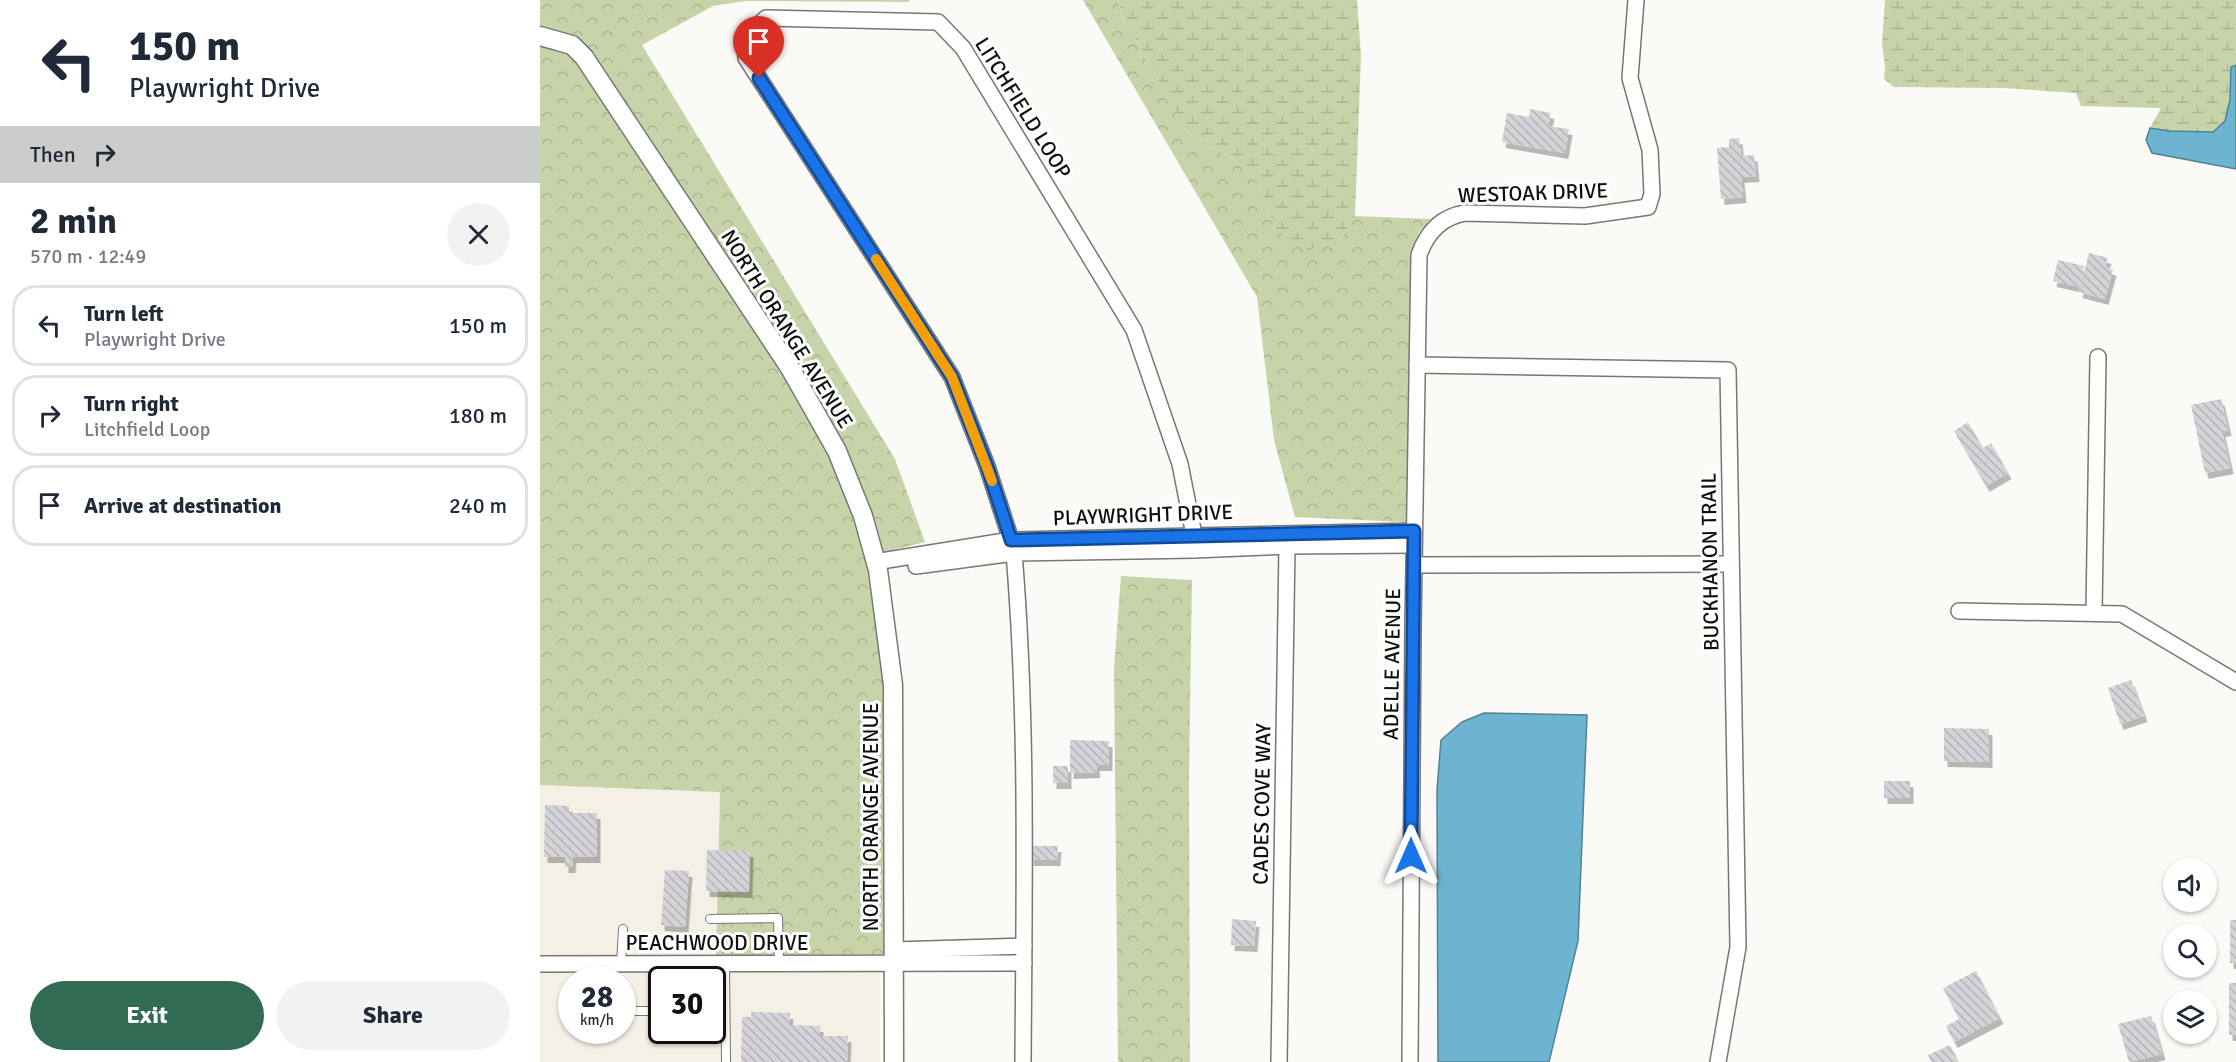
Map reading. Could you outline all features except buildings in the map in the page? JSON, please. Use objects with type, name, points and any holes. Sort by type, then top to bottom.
[{"type":"street","name":"WESTOAK DRIVE","points":[[1430,233],[1440,221],[1465,213],[1585,216],[1648,207],[1652,194],[1650,150],[1630,78],[1636,0]]},
{"type":"street","name":"LITCHFIELD LOOP","points":[[1012,547],[987,466],[952,377],[746,58],[745,38],[766,18],[938,22],[963,48],[1134,330],[1180,464],[1194,542]]},
{"type":"street","name":"NORTH ORANGE AVENUE","points":[[540,36],[572,45],[584,57],[789,368],[837,451],[863,516],[876,566],[893,684],[894,1062]]},
{"type":"street","name":"ADELLE AVENUE","points":[[1410,1062],[1414,538],[1419,255],[1430,233]]},
{"type":"street","points":[[2094,613],[2098,357]]},
{"type":"street","name":"BUCKHANON TRAIL","points":[[1417,365],[1728,370],[1738,947],[1718,1062]]},
{"type":"street","name":"PLAYWRIGHT DRIVE","points":[[876,566],[1012,547],[1414,538]]},
{"type":"street","name":"PLAYWRIGHT DRIVE","points":[[1194,542],[1287,546],[1414,538]]},
{"type":"street","name":"CADES COVE WAY","points":[[1280,1062],[1287,546]]},
{"type":"street","points":[[1012,547],[1021,634],[1023,1062]]},
{"type":"street","points":[[1414,565],[1731,564]]},
{"type":"street","points":[[1959,611],[2122,614],[2236,682]]},
{"type":"street","points":[[894,957],[1024,946]]},
{"type":"street","points":[[894,957],[1024,963]]},
{"type":"street","name":"PEACHWOOD DRIVE","points":[[707,966],[725,963],[778,963],[894,957]]},
{"type":"street","name":"PEACHWOOD DRIVE","points":[[540,964],[621,964],[648,968]]},
{"type":"lane","points":[[710,920],[777,918],[778,963]]},
{"type":"lane","points":[[621,964],[623,929]]},
{"type":"lane","points":[[725,963],[726,1062]]},
{"type":"shaded area","points":[[540,785],[720,791],[716,955],[540,956]]},
{"type":"shaded area","points":[[726,972],[880,972],[880,1062],[540,1062],[540,973],[558,973],[558,1044],[636,1044],[636,973],[648,973],[648,1044],[726,1044]]},
{"type":"green space","points":[[540,0],[909,0],[909,2],[745,1],[713,6],[642,45],[895,459],[925,542],[881,553],[870,512],[574,36],[540,27]]},
{"type":"green space","points":[[1083,0],[1119,0],[1121,14],[1187,133],[1234,160],[1259,184],[1275,229],[1340,240],[1355,216],[1431,219],[1419,232],[1411,255],[1407,522],[1295,517],[1274,440],[1257,297]]},
{"type":"green space","points":[[1119,0],[1357,0],[1361,55],[1355,216],[1340,240],[1305,251],[1275,229],[1259,184],[1234,160],[1187,133],[1121,14]]},
{"type":"green space","points":[[1885,0],[2236,0],[2236,65],[2231,67],[2230,100],[2225,121],[2213,132],[2170,131],[2150,128],[2161,108],[2081,106],[2076,93],[2003,88],[1894,87],[1884,79],[1882,44]]},
{"type":"green space","points":[[540,45],[568,53],[578,62],[783,373],[830,455],[856,519],[870,572],[886,685],[886,954],[716,955],[720,792],[540,785]]},
{"type":"green space","points":[[1121,576],[1192,580],[1189,777],[1190,1062],[1118,1062],[1114,669]]},
{"type":"water","points":[[2236,65],[2236,169],[2152,153],[2146,140],[2150,128],[2213,132],[2225,121],[2230,100],[2231,67]]},
{"type":"water","points":[[1484,713],[1587,715],[1578,941],[1549,1062],[1438,1062],[1437,790],[1441,740],[1462,722]]},
{"type":"slow traffic","points":[[876,259],[952,377],[992,481]]},
{"type":"route","points":[[759,78],[952,377],[987,466],[1011,540],[1414,531],[1411,856]]}]
